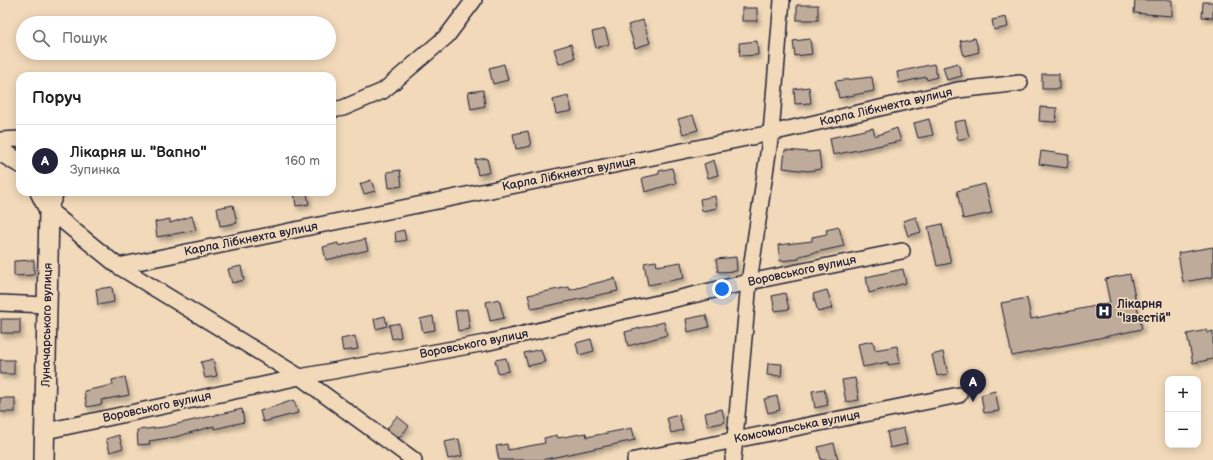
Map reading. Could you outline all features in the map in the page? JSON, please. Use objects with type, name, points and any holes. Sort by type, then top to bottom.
[{"type":"main road","points":[[0,151],[16,161]]},
{"type":"main road","name":"Луначарського вулиця","points":[[42,196],[49,210],[46,431],[44,460]]},
{"type":"street","points":[[336,109],[343,108],[382,91],[447,36],[474,0]]},
{"type":"street","points":[[733,460],[749,282],[771,133],[782,0]]},
{"type":"street","name":"Карла Лібкнехта вулиця","points":[[118,266],[771,133],[958,90],[1020,83]]},
{"type":"street","points":[[0,140],[16,139]]},
{"type":"street","points":[[54,196],[49,210],[118,266],[300,377],[414,460]]},
{"type":"street","name":"Воровського вулиця","points":[[46,431],[300,377],[485,343],[749,282],[902,251]]},
{"type":"street","points":[[0,303],[48,305]]},
{"type":"street","name":"Комсомольська вулиця","points":[[635,460],[959,395]]},
{"type":"building","points":[[1135,0],[1172,0],[1172,16],[1134,13]]},
{"type":"building","points":[[1203,2],[1213,2],[1213,18],[1202,17]]},
{"type":"building","points":[[797,5],[818,5],[818,20],[797,20]]},
{"type":"building","points":[[742,8],[757,8],[757,21],[742,21]]},
{"type":"building","points":[[1006,17],[1008,27],[994,30],[992,20]]},
{"type":"building","points":[[643,20],[650,43],[635,48],[628,25]]},
{"type":"building","points":[[605,29],[609,44],[596,48],[592,32]]},
{"type":"building","points":[[975,38],[979,52],[964,56],[960,41]]},
{"type":"building","points":[[810,39],[812,54],[795,56],[793,41]]},
{"type":"building","points":[[757,41],[758,55],[740,56],[739,43]]},
{"type":"building","points":[[571,44],[575,58],[559,64],[554,49]]},
{"type":"building","points":[[958,63],[962,76],[947,80],[943,67]]},
{"type":"building","points":[[504,64],[508,80],[493,84],[489,68]]},
{"type":"building","points":[[934,64],[937,77],[927,80],[926,77],[899,83],[897,72]]},
{"type":"building","points":[[1042,74],[1059,74],[1059,89],[1042,89]]},
{"type":"building","points":[[872,77],[874,91],[839,98],[835,81]]},
{"type":"building","points":[[809,87],[811,103],[795,104],[794,89]]},
{"type":"building","points":[[483,90],[485,106],[471,109],[468,92]]},
{"type":"building","points":[[568,96],[572,111],[556,114],[553,100]]},
{"type":"building","points":[[1040,107],[1057,108],[1056,122],[1039,121]]},
{"type":"building","points":[[693,115],[698,130],[683,134],[678,119]]},
{"type":"building","points":[[929,119],[933,135],[918,138],[914,123]]},
{"type":"building","points":[[965,120],[969,137],[958,140],[954,122]]},
{"type":"building","points":[[873,128],[875,136],[897,128],[901,141],[833,155],[830,138]]},
{"type":"building","points":[[528,131],[531,146],[516,149],[513,134]]},
{"type":"building","points":[[785,150],[809,152],[819,151],[821,169],[808,171],[783,168]]},
{"type":"building","points":[[1041,151],[1069,155],[1067,168],[1039,164]]},
{"type":"building","points":[[487,158],[490,172],[478,175],[475,160]]},
{"type":"building","points":[[714,160],[718,175],[708,178],[704,164]]},
{"type":"building","points":[[672,168],[676,183],[645,192],[642,178],[659,174],[659,171]]},
{"type":"building","points":[[400,170],[402,186],[389,188],[387,172]]},
{"type":"building","points":[[371,180],[375,191],[364,194],[360,184]]},
{"type":"building","points":[[985,184],[992,213],[963,219],[957,191]]},
{"type":"building","points":[[295,196],[308,196],[309,204],[296,206]]},
{"type":"building","points":[[715,196],[717,208],[702,211],[700,199]]},
{"type":"building","points":[[233,205],[237,223],[220,226],[217,208]]},
{"type":"building","points":[[192,216],[196,230],[157,237],[155,222],[170,219],[170,223]]},
{"type":"building","points":[[916,217],[921,232],[908,236],[903,221]]},
{"type":"building","points":[[942,224],[951,263],[937,266],[928,227]]},
{"type":"building","points":[[839,227],[844,246],[799,256],[799,259],[780,261],[778,245],[812,241],[812,237],[827,234],[826,230]]},
{"type":"building","points":[[404,230],[406,240],[396,242],[395,232]]},
{"type":"building","points":[[365,239],[368,250],[326,260],[323,247],[338,243],[339,246]]},
{"type":"building","points":[[1213,247],[1213,277],[1183,282],[1178,253]]},
{"type":"building","points":[[736,257],[737,271],[718,272],[716,259]]},
{"type":"building","points":[[34,260],[34,275],[14,276],[14,261]]},
{"type":"building","points":[[656,261],[657,266],[681,262],[684,278],[648,285],[644,263]]},
{"type":"building","points":[[241,266],[244,280],[232,283],[228,269]]},
{"type":"building","points":[[903,269],[906,283],[869,293],[866,277]]},
{"type":"building","name":"Лікарня \"Ізвєстій\"","points":[[1130,274],[1142,329],[1012,356],[1001,303],[1027,298],[1031,319],[1110,303],[1105,279]]},
{"type":"building","points":[[615,278],[618,291],[532,309],[528,295],[569,287],[570,290]]},
{"type":"building","points":[[112,287],[114,302],[98,305],[96,289]]},
{"type":"building","points":[[827,290],[833,308],[818,312],[813,294]]},
{"type":"building","points":[[785,293],[789,309],[775,311],[772,296]]},
{"type":"building","points":[[499,299],[504,318],[490,321],[486,302]]},
{"type":"building","points":[[467,309],[470,329],[458,331],[455,311]]},
{"type":"building","points":[[706,315],[709,327],[688,332],[686,319]]},
{"type":"building","points":[[385,316],[387,326],[376,329],[374,319]]},
{"type":"building","points":[[433,316],[435,330],[423,332],[420,319]]},
{"type":"building","points":[[1,319],[20,319],[20,333],[1,333]]},
{"type":"building","points":[[664,322],[667,335],[628,346],[625,332]]},
{"type":"building","points":[[399,323],[401,337],[392,339],[389,325]]},
{"type":"building","points":[[1207,330],[1207,333],[1213,331],[1213,359],[1193,363],[1187,334]]},
{"type":"building","points":[[355,336],[358,349],[343,351],[341,339]]},
{"type":"building","points":[[591,339],[594,351],[579,355],[576,343]]},
{"type":"building","points":[[873,341],[875,350],[897,346],[900,363],[888,365],[888,362],[863,367],[858,344]]},
{"type":"building","points":[[541,349],[545,362],[528,366],[524,353]]},
{"type":"building","points":[[943,352],[948,374],[937,376],[932,355]]},
{"type":"building","points":[[506,358],[509,371],[498,373],[495,360]]},
{"type":"building","points":[[213,359],[217,376],[205,378],[201,362]]},
{"type":"building","points":[[0,360],[14,360],[14,374],[0,374]]},
{"type":"building","points":[[768,363],[782,364],[781,376],[767,375]]},
{"type":"building","points":[[125,377],[129,395],[101,400],[102,404],[87,407],[84,391],[113,385],[112,380]]},
{"type":"building","points":[[855,378],[859,400],[846,402],[842,380]]},
{"type":"building","points":[[824,389],[828,405],[815,408],[812,391]]},
{"type":"building","points":[[995,391],[999,411],[984,413],[981,395]]},
{"type":"building","points":[[777,396],[780,410],[768,413],[764,399]]},
{"type":"building","points":[[0,398],[15,398],[15,412],[0,412]]},
{"type":"building","points":[[294,400],[298,413],[263,422],[260,411]]},
{"type":"building","points":[[242,409],[244,422],[214,429],[214,426],[175,437],[149,441],[150,444],[138,445],[137,430],[164,427]]},
{"type":"building","points":[[722,409],[725,422],[708,426],[705,413]]},
{"type":"building","points":[[679,415],[683,430],[671,433],[667,418]]},
{"type":"building","points":[[397,416],[409,426],[399,438],[387,429]]},
{"type":"building","points":[[632,428],[635,440],[541,460],[499,460],[496,446],[507,444],[508,450],[545,443],[544,438],[557,435],[558,438],[586,433],[587,437]]},
{"type":"building","points":[[904,428],[907,444],[890,448],[887,432]]},
{"type":"building","points":[[119,435],[123,448],[110,452],[106,439]]},
{"type":"building","points":[[459,439],[462,456],[448,459],[444,442]]},
{"type":"building","points":[[834,443],[838,460],[821,460],[818,447]]},
{"type":"place","name":"Лікарня \"Ізвєстій\"","points":[[1104,311]]},
{"type":"place","name":"Лікарня ш. \"Вапно\"","points":[[973,402]]}]
